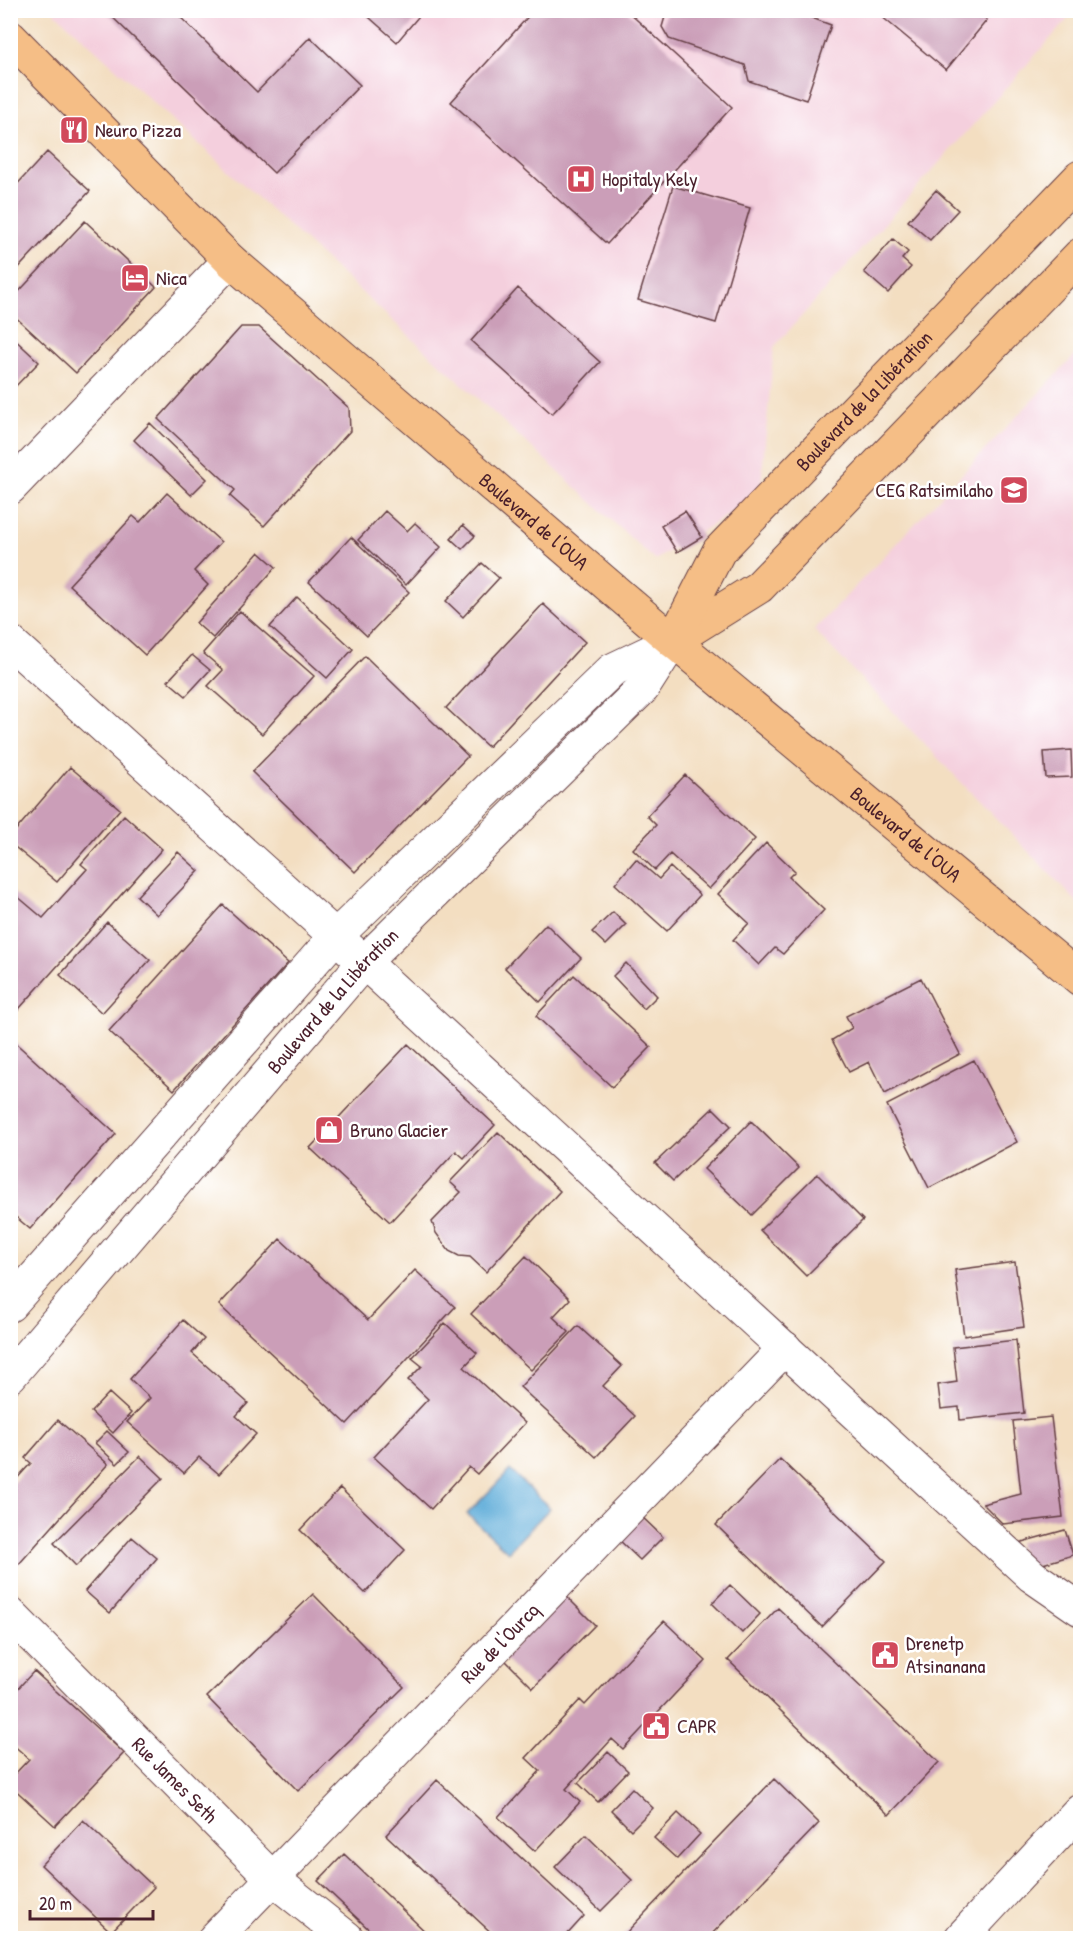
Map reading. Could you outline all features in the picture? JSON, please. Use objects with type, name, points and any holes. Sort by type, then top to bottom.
[{"type":"main road","name":"Boulevard de l'OUA","points":[[10,37],[230,260],[673,641],[1080,979]]},
{"type":"main road","name":"Boulevard de la Libération","points":[[673,641],[719,551],[1080,177]]},
{"type":"main road","name":"Boulevard de la Libération","points":[[673,641],[759,587],[1080,255]]},
{"type":"street","points":[[10,488],[230,260]]},
{"type":"street","name":"Boulevard de la Libération","points":[[10,1305],[336,936],[612,669],[673,641]]},
{"type":"street","name":"Boulevard de la Libération","points":[[10,1376],[364,962],[643,688],[673,641]]},
{"type":"street","points":[[10,642],[336,936],[1032,1576],[1080,1609]]},
{"type":"street","name":"Rue de l'Ourcq","points":[[215,1938],[274,1880],[785,1348]]},
{"type":"street","name":"Rue James Seth","points":[[10,1614],[274,1880],[347,1938]]},
{"type":"street","points":[[961,1938],[1080,1810]]},
{"type":"shaded area","name":"Hopitaly Kely","points":[[53,11],[1075,11],[774,347],[760,495],[655,560]]},
{"type":"shaded area","name":"CEG Ratsimilaho","points":[[1080,350],[1080,905],[814,630]]},
{"type":"water","points":[[510,1470],[550,1508],[508,1552],[467,1514]]},
{"type":"building","points":[[105,10],[173,10],[257,92],[310,37],[360,85],[274,173]]},
{"type":"building","points":[[361,10],[424,10],[397,42]]},
{"type":"building","points":[[534,10],[626,10],[732,107],[607,244],[451,102]]},
{"type":"building","points":[[667,10],[790,10],[831,25],[806,100],[749,81],[745,65],[669,39],[662,27]]},
{"type":"building","points":[[886,10],[976,10],[987,20],[946,70],[881,16]]},
{"type":"building","points":[[47,152],[90,191],[10,277],[10,192]]},
{"type":"building","points":[[673,186],[750,208],[716,323],[638,300]]},
{"type":"building","points":[[936,190],[958,210],[930,240],[908,221]]},
{"type":"building","points":[[85,221],[156,287],[76,373],[10,312],[10,301]]},
{"type":"building","points":[[893,239],[908,252],[902,259],[911,267],[888,293],[864,272]]},
{"type":"building","points":[[518,288],[600,362],[552,414],[471,341]]},
{"type":"building","points":[[241,327],[259,327],[349,408],[350,431],[264,526],[230,496],[235,490],[158,419]]},
{"type":"building","points":[[10,335],[39,362],[10,392]]},
{"type":"building","points":[[150,423],[207,479],[191,495],[134,440]]},
{"type":"building","points":[[167,493],[221,542],[194,571],[208,585],[145,655],[69,585],[133,516],[140,522]]},
{"type":"building","points":[[385,511],[407,531],[415,523],[441,547],[406,585],[358,540]]},
{"type":"building","points":[[685,511],[702,537],[677,552],[661,526]]},
{"type":"building","points":[[463,525],[475,536],[462,549],[451,539]]},
{"type":"building","points":[[351,537],[409,592],[367,636],[309,582]]},
{"type":"building","points":[[259,552],[276,567],[213,638],[196,623]]},
{"type":"building","points":[[482,563],[499,578],[463,617],[446,601]]},
{"type":"building","points":[[297,597],[353,649],[327,678],[270,627]]},
{"type":"building","points":[[543,604],[585,642],[488,747],[446,708]]},
{"type":"building","points":[[240,611],[314,676],[262,734],[208,686],[223,670],[203,653]]},
{"type":"building","points":[[192,655],[210,670],[186,696],[168,681]]},
{"type":"building","points":[[365,656],[468,756],[355,872],[252,772]]},
{"type":"building","points":[[1071,750],[1072,777],[1046,778],[1044,752]]},
{"type":"building","points":[[70,767],[120,809],[57,882],[10,843],[10,837]]},
{"type":"building","points":[[685,775],[755,839],[709,889],[670,854],[655,870],[633,849],[656,825],[647,816]]},
{"type":"building","points":[[124,815],[162,849],[10,1019],[10,890],[43,918],[87,869],[81,864]]},
{"type":"building","points":[[766,843],[795,871],[789,877],[824,910],[783,954],[775,948],[759,965],[733,940],[749,923],[718,894]]},
{"type":"building","points":[[178,852],[199,871],[157,915],[137,896]]},
{"type":"building","points":[[636,859],[659,879],[670,867],[700,895],[667,931],[615,884]]},
{"type":"building","points":[[223,905],[288,963],[174,1090],[109,1031]]},
{"type":"building","points":[[613,912],[626,925],[606,945],[592,932]]},
{"type":"building","points":[[107,922],[150,960],[102,1013],[60,975]]},
{"type":"building","points":[[546,924],[581,958],[540,1002],[505,968]]},
{"type":"building","points":[[626,963],[657,996],[644,1009],[613,976]]},
{"type":"building","points":[[574,975],[651,1047],[612,1087],[536,1016]]},
{"type":"building","points":[[921,978],[960,1054],[885,1094],[869,1062],[849,1072],[832,1040],[852,1028],[846,1016]]},
{"type":"building","points":[[10,1038],[116,1134],[30,1229],[10,1212]]},
{"type":"building","points":[[408,1044],[495,1125],[464,1158],[456,1151],[390,1222],[310,1148]]},
{"type":"building","points":[[974,1060],[1017,1142],[929,1188],[887,1105]]},
{"type":"building","points":[[713,1108],[731,1126],[673,1181],[655,1163]]},
{"type":"building","points":[[751,1121],[799,1168],[752,1215],[704,1169]]},
{"type":"building","points":[[498,1132],[560,1191],[486,1272],[470,1257],[459,1256],[449,1251],[436,1233],[432,1222],[461,1192],[450,1182]]},
{"type":"building","points":[[817,1174],[863,1220],[806,1276],[760,1230]]},
{"type":"building","points":[[280,1239],[368,1320],[415,1270],[455,1307],[347,1424],[219,1305]]},
{"type":"building","points":[[526,1256],[570,1299],[553,1317],[569,1332],[531,1370],[471,1314]]},
{"type":"building","points":[[1015,1262],[1024,1327],[964,1336],[955,1270]]},
{"type":"building","points":[[183,1320],[204,1339],[192,1353],[248,1403],[236,1416],[256,1434],[219,1474],[199,1457],[184,1473],[127,1422],[150,1398],[130,1379]]},
{"type":"building","points":[[445,1323],[477,1353],[464,1367],[525,1423],[477,1474],[469,1467],[431,1509],[374,1457],[428,1399],[408,1380],[422,1366],[412,1358]]},
{"type":"building","points":[[578,1326],[622,1366],[603,1386],[635,1416],[596,1457],[520,1387]]},
{"type":"building","points":[[1016,1340],[1024,1413],[960,1420],[959,1407],[941,1409],[938,1385],[957,1382],[953,1347]]},
{"type":"building","points":[[109,1393],[131,1413],[113,1433],[91,1412]]},
{"type":"building","points":[[1051,1417],[1063,1517],[1003,1524],[983,1504],[1021,1494],[1013,1421]]},
{"type":"building","points":[[58,1420],[108,1464],[19,1564],[10,1557],[10,1486],[31,1463],[25,1458]]},
{"type":"building","points":[[107,1431],[129,1452],[117,1464],[95,1443]]},
{"type":"building","points":[[140,1456],[163,1478],[76,1566],[54,1543]]},
{"type":"building","points":[[780,1459],[886,1561],[822,1627],[716,1525]]},
{"type":"building","points":[[340,1488],[405,1550],[365,1593],[300,1530]]},
{"type":"building","points":[[638,1513],[663,1537],[640,1560],[615,1536]]},
{"type":"building","points":[[1065,1530],[1073,1555],[1026,1569],[1018,1543]]},
{"type":"building","points":[[132,1537],[157,1558],[110,1613],[85,1591]]},
{"type":"building","points":[[730,1585],[760,1614],[742,1633],[712,1603]]},
{"type":"building","points":[[313,1594],[404,1687],[298,1791],[207,1697]]},
{"type":"building","points":[[565,1595],[595,1625],[533,1688],[503,1658]]},
{"type":"building","points":[[778,1608],[939,1762],[889,1815],[728,1660]]},
{"type":"building","points":[[664,1621],[706,1661],[623,1749],[612,1739],[566,1789],[580,1802],[535,1851],[498,1817],[540,1771],[526,1758],[580,1700],[585,1705]]},
{"type":"building","points":[[34,1671],[124,1753],[55,1826],[10,1785],[10,1779],[29,1759],[10,1742],[10,1697]]},
{"type":"building","points":[[608,1752],[628,1771],[598,1802],[578,1783]]},
{"type":"building","points":[[774,1779],[819,1823],[708,1938],[621,1938]]},
{"type":"building","points":[[437,1780],[584,1916],[564,1938],[497,1938],[386,1835]]},
{"type":"building","points":[[632,1788],[653,1808],[631,1830],[611,1810]]},
{"type":"building","points":[[678,1813],[700,1834],[677,1859],[654,1838]]},
{"type":"building","points":[[83,1820],[154,1887],[111,1932],[41,1865]]},
{"type":"building","points":[[586,1835],[632,1880],[601,1911],[555,1867]]},
{"type":"building","points":[[344,1854],[432,1938],[378,1938],[318,1881]]},
{"type":"building","points":[[10,1928],[22,1938],[10,1938]]},
{"type":"place","name":"Neuro Pizza","points":[[74,130]]},
{"type":"place","name":"Hopitaly Kely","points":[[581,179]]},
{"type":"place","name":"Nica","points":[[135,278]]},
{"type":"place","name":"CEG Ratsimilaho","points":[[1014,490]]},
{"type":"place","name":"Bruno Glacier","points":[[329,1130]]},
{"type":"place","name":"Drenetp Atsinanana","points":[[885,1655]]},
{"type":"place","name":"CAPR","points":[[656,1726]]}]
